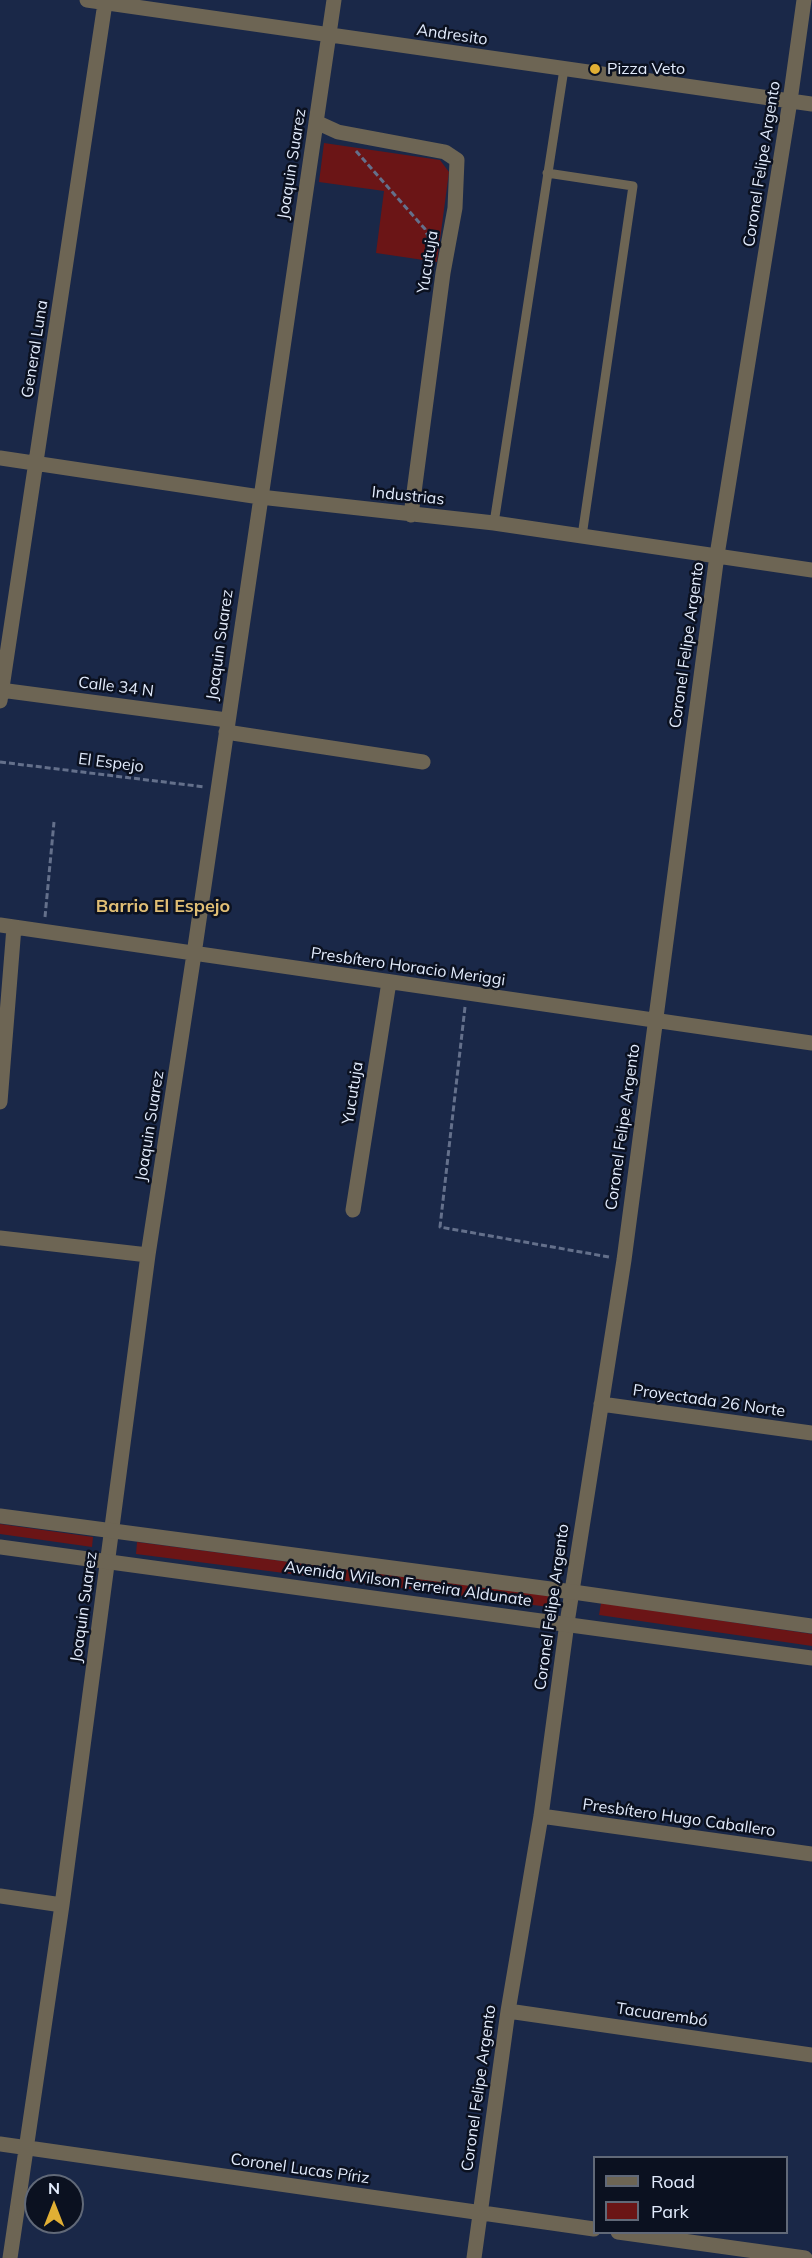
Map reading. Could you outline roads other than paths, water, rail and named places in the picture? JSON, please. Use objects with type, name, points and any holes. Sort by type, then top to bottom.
[{"type":"street","name":"Andresito","points":[[87,0],[812,105]]},
{"type":"street","name":"Joaquin Suarez","points":[[10,2258],[62,1905],[148,1255],[334,0]]},
{"type":"street","name":"Coronel Felipe Argento","points":[[474,2258],[508,2011],[541,1816],[567,1623],[624,1260],[717,555],[790,101],[804,0]]},
{"type":"street","name":"General Luna","points":[[1,694],[105,3]]},
{"type":"street","name":"Yucutuja","points":[[316,122],[338,132],[445,152],[457,160],[454,208],[443,273],[411,515]]},
{"type":"street","name":"Industrias","points":[[0,458],[260,496],[494,523],[812,570]]},
{"type":"street","name":"Calle 34 N","points":[[1,694],[227,726],[423,762]]},
{"type":"street","name":"Presbítero Horacio Meriggi","points":[[7,926],[812,1043]]},
{"type":"street","points":[[0,1102],[7,926]]},
{"type":"street","name":"Yucutuja","points":[[353,1210],[389,982]]},
{"type":"street","points":[[0,1238],[148,1255]]},
{"type":"street","name":"Proyectada 26 Norte","points":[[601,1404],[812,1433]]},
{"type":"street","name":"Avenida Wilson Ferreira Aldunate","points":[[0,1516],[812,1626]]},
{"type":"street","name":"Avenida Wilson Ferreira Aldunate","points":[[0,1547],[812,1658]]},
{"type":"street","name":"Presbítero Hugo Caballero","points":[[541,1816],[812,1854]]},
{"type":"street","points":[[0,1896],[62,1905]]},
{"type":"street","name":"Tacuarembó","points":[[508,2011],[812,2055]]},
{"type":"street","name":"Coronel Lucas Píriz","points":[[0,2144],[593,2229]]},
{"type":"street","points":[[632,2234],[805,2258]]},
{"type":"lane","points":[[494,523],[564,69]]},
{"type":"lane","points":[[547,173],[633,186],[582,536]]},
{"type":"place","name":"Pizza Veto","points":[[595,69]]},
{"type":"district","name":"Barrio El Espejo","points":[[163,907]]}]
